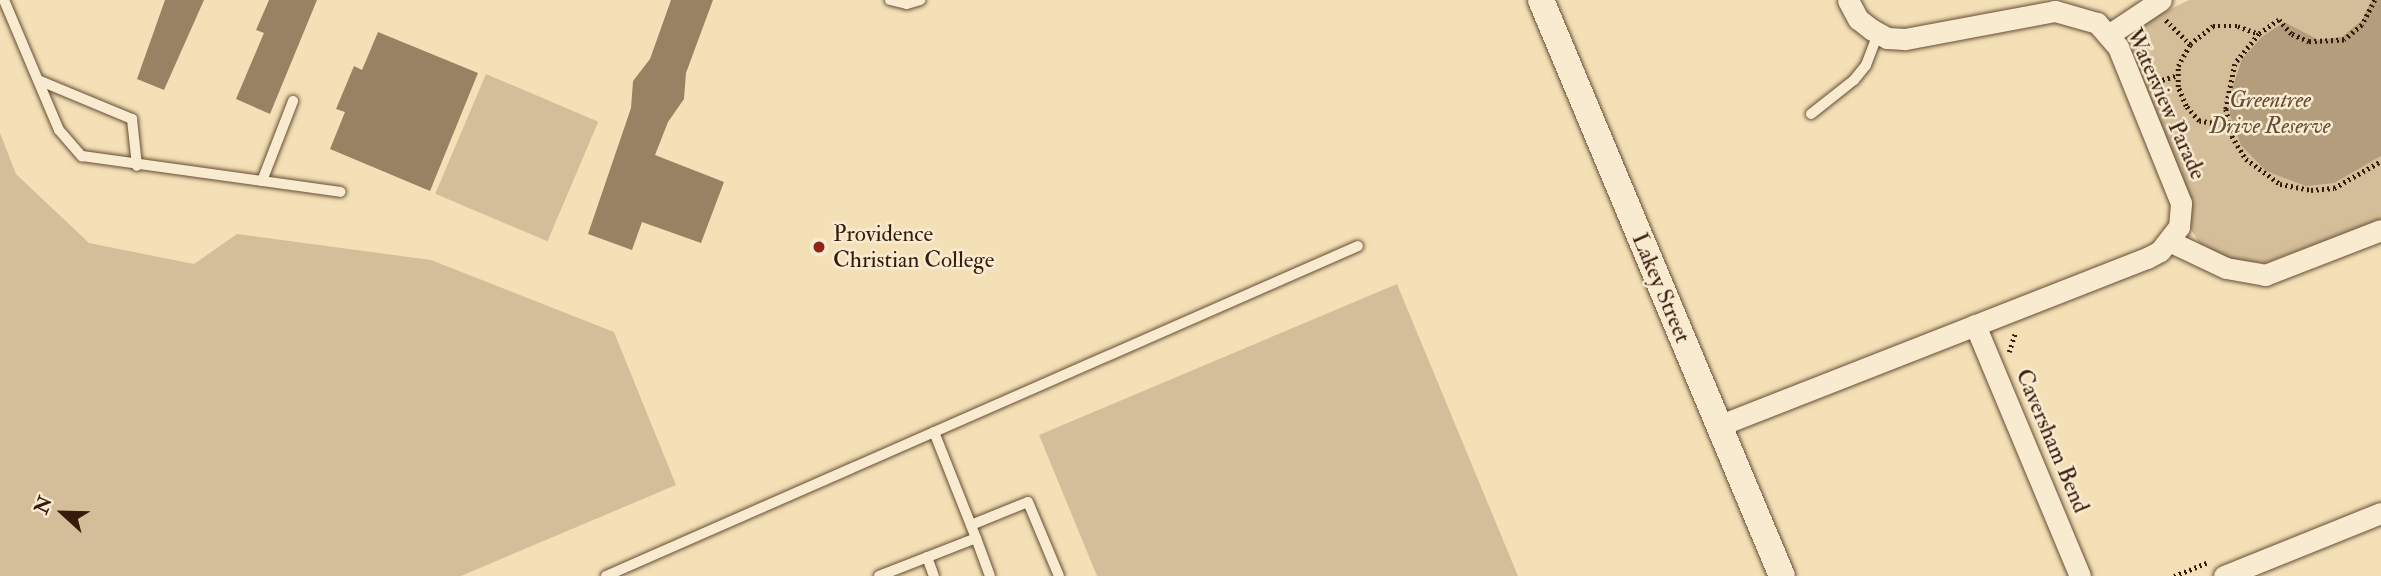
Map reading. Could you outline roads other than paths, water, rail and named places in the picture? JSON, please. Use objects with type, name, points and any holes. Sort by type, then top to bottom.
[{"type":"street","name":"Lakey Street","points":[[1541,0],[1782,576]]},
{"type":"street","points":[[1848,0],[1858,19],[1878,33]]},
{"type":"street","points":[[2109,34],[2161,7]]},
{"type":"street","name":"Waterview Parade","points":[[1878,33],[1905,39],[2055,11],[2084,16],[2109,34],[2180,203],[2179,227],[2169,241]]},
{"type":"street","points":[[1718,426],[2147,258],[2169,241],[2226,268],[2265,275],[2381,230]]},
{"type":"street","name":"Caversham Bend","points":[[1975,325],[2080,576]]},
{"type":"street","points":[[2224,576],[2381,513]]},
{"type":"lane","points":[[4,0],[60,130],[74,149],[93,160],[341,192]]},
{"type":"lane","points":[[890,0],[907,4],[920,0]]},
{"type":"lane","points":[[1811,114],[1854,80],[1866,65],[1878,33]]},
{"type":"lane","points":[[38,80],[132,119],[137,166]]},
{"type":"lane","points":[[262,181],[293,102]]},
{"type":"lane","points":[[607,576],[1358,246]]},
{"type":"lane","points":[[934,432],[990,576]]},
{"type":"lane","points":[[971,525],[1028,502],[1059,576]]},
{"type":"lane","points":[[879,576],[976,538]]},
{"type":"lane","points":[[927,557],[934,576]]},
{"type":"place","name":"Providence Christian College","points":[[819,247]]},
{"type":"park label","name":"Greentree Drive Reserve","points":[[2270,113]]}]
